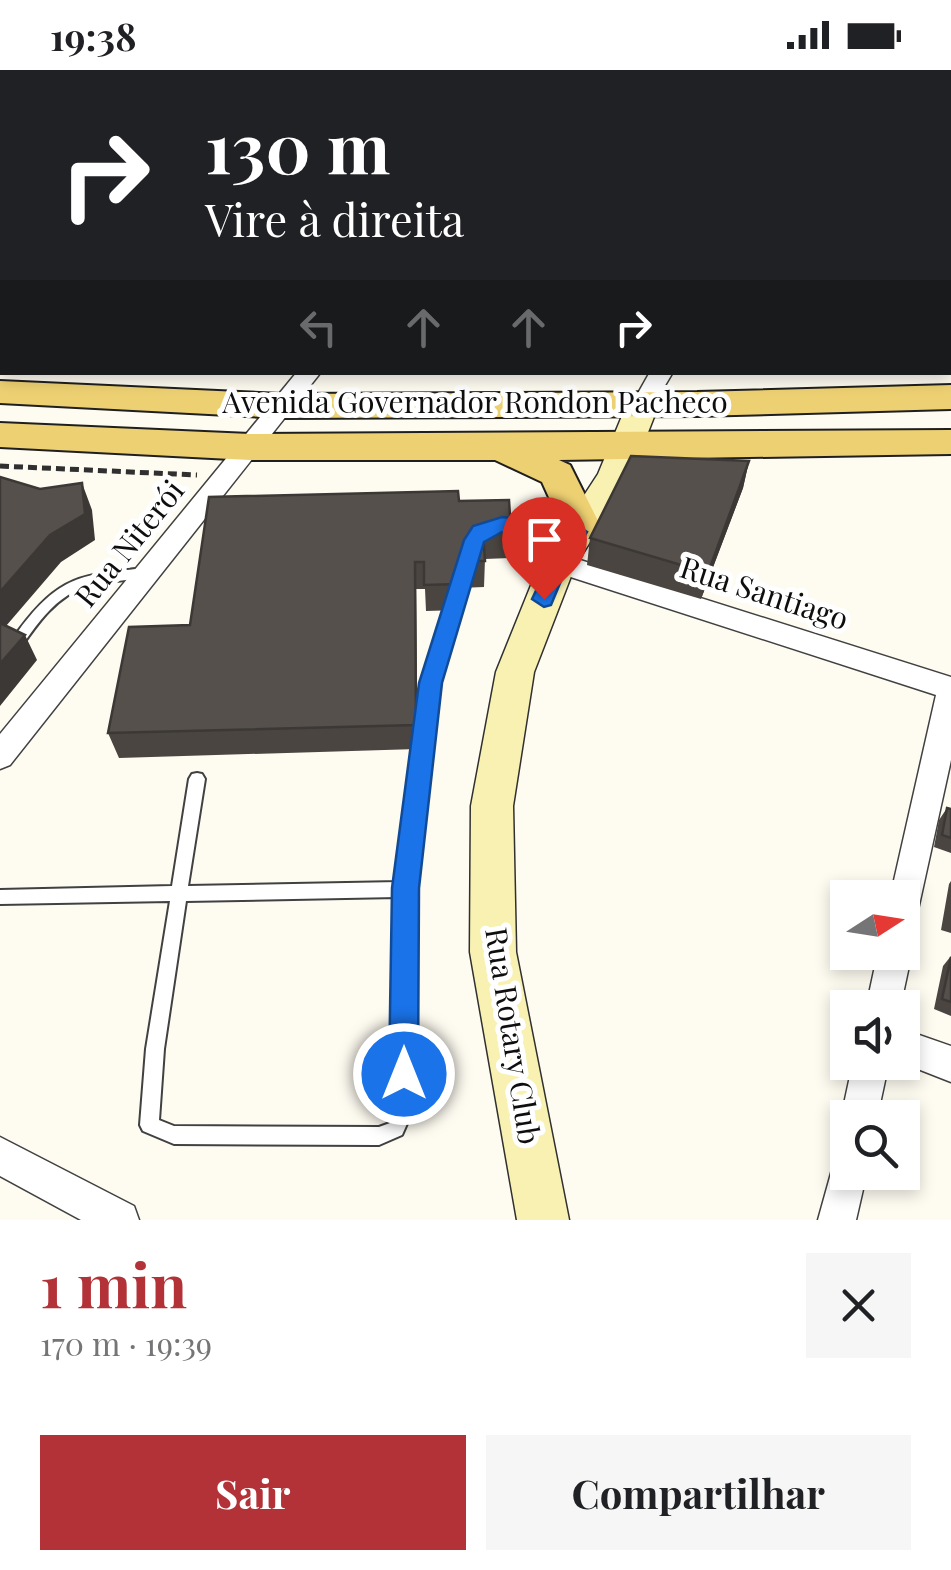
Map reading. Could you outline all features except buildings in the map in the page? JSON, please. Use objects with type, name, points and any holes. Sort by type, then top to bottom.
[{"type":"main road","name":"Avenida Governador Rondon Pacheco","points":[[0,392],[282,406],[951,397]]},
{"type":"main road","name":"Rua Rotary Club","points":[[543,1220],[493,952],[492,806],[515,672],[571,540],[614,476],[644,404]]},
{"type":"main road","name":"Avenida Governador Rondon Pacheco","points":[[0,436],[250,447],[951,442]]},
{"type":"main road","points":[[495,447],[556,474],[571,540]]},
{"type":"street","name":"Rua Niterói","points":[[0,756],[308,375]]},
{"type":"street","points":[[644,404],[660,375]]},
{"type":"street","name":"Rua Santiago","points":[[571,540],[951,690]]},
{"type":"street","points":[[910,880],[951,690]]},
{"type":"street","points":[[920,1053],[951,1064]]},
{"type":"street","points":[[0,1156],[120,1220]]},
{"type":"street","points":[[837,1220],[844,1190]]},
{"type":"lane","points":[[481,532],[502,524],[571,540]]},
{"type":"lane","points":[[196,779],[154,1049],[148,1126],[174,1135],[379,1136],[396,1129],[404,1110],[406,888],[431,683],[469,558]]},
{"type":"lane","points":[[0,666],[42,606],[70,585],[101,576],[147,573]]},
{"type":"lane","points":[[0,896],[406,888]]},
{"type":"route","points":[[404,1074],[406,888],[431,683],[474,540],[481,532],[502,524],[576,532],[544,599]]}]
